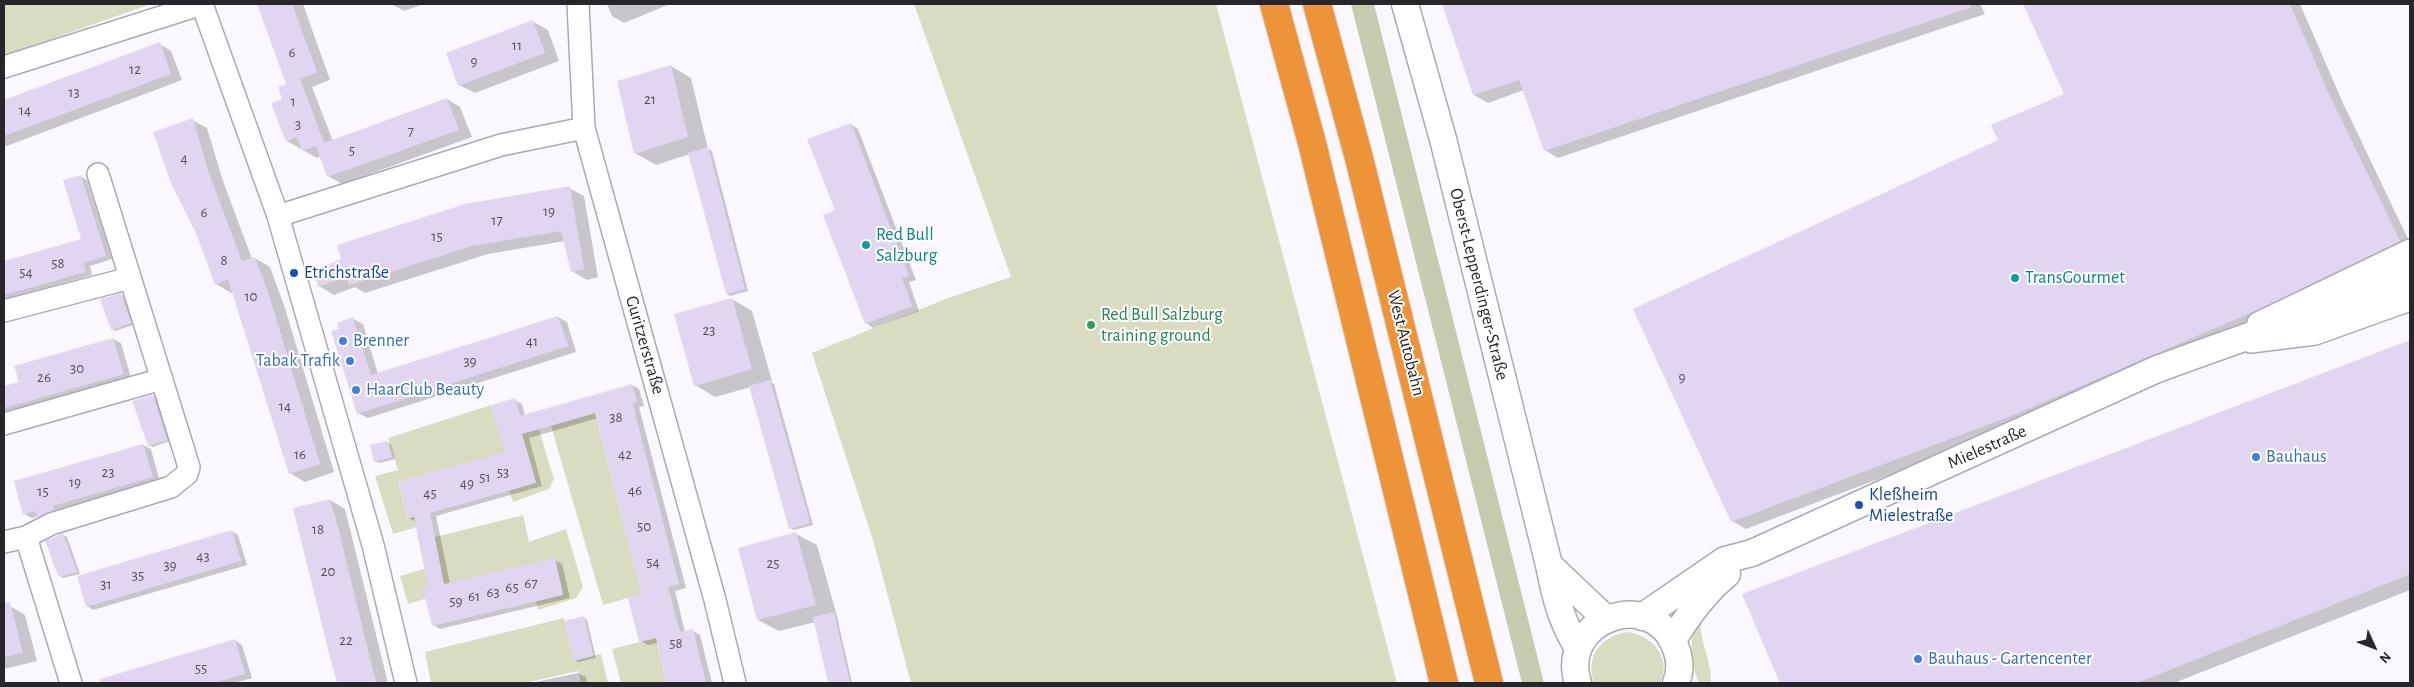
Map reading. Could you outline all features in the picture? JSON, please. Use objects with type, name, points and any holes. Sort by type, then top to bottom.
[{"type":"highway","points":[[1274,4],[1312,143],[1444,683]]},
{"type":"highway","name":"West Autobahn","points":[[1317,4],[1362,168],[1489,683]]},
{"type":"street","points":[[4,67],[202,4],[278,216],[373,545],[406,683]]},
{"type":"street","name":"Guritzerstraße","points":[[578,4],[584,128],[716,600],[735,683]]},
{"type":"street","name":"Oberst-Lepperdinger-Straße","points":[[1405,4],[1443,138],[1549,565],[1556,602],[1566,628],[1578,648]]},
{"type":"street","points":[[278,216],[501,145],[584,128]]},
{"type":"street","points":[[4,542],[26,537],[51,524],[172,487],[187,474],[189,467],[98,174]]},
{"type":"street","name":"Mielestraße","points":[[2224,345],[2271,316],[2410,250]]},
{"type":"street","name":"Mielestraße","points":[[1642,616],[1725,560],[1752,553],[2155,370],[2298,320],[2410,275]]},
{"type":"street","points":[[4,311],[130,278]]},
{"type":"street","name":"Mielestraße","points":[[2224,345],[2315,334],[2410,300]]},
{"type":"street","points":[[4,424],[162,379]]},
{"type":"street","points":[[26,537],[71,683]]},
{"type":"street","name":"Mielestraße","points":[[1673,640],[1691,610],[1712,586],[1752,553]]},
{"type":"street","points":[[1549,565],[1606,619]]},
{"type":"street","points":[[1578,683],[1575,662],[1578,648],[1594,626],[1606,619],[1624,615],[1642,616],[1654,621],[1673,640],[1680,665],[1676,683]]},
{"type":"green space","points":[[4,4],[151,4],[4,56]]},
{"type":"green space","name":"Red Bull Salzburg training ground","points":[[914,4],[1216,4],[1397,683],[911,683],[873,540],[812,353],[948,298],[1011,277]]},
{"type":"green space","points":[[1351,4],[1374,4],[1544,683],[1522,683]]},
{"type":"green space","points":[[491,405],[499,431],[536,420],[554,479],[549,489],[513,502],[509,490],[536,482],[526,447],[398,482],[408,518],[426,513],[428,524],[393,534],[375,476],[398,470],[388,438]]},
{"type":"green space","points":[[595,413],[642,594],[603,605],[551,426]]},
{"type":"green space","points":[[523,515],[529,542],[566,529],[583,587],[576,598],[538,610],[536,601],[563,594],[555,559],[408,604],[400,576],[424,569],[435,537]]},
{"type":"green space","points":[[1702,615],[1702,639],[1711,674],[1711,683],[1699,683],[1692,658],[1694,629]]},
{"type":"green space","points":[[564,618],[574,660],[601,654],[608,683],[581,683],[578,671],[525,683],[431,683],[425,652]]},
{"type":"green space","points":[[1627,632],[1644,638],[1662,656],[1664,664],[1660,683],[1594,683],[1592,665],[1593,657],[1597,650],[1609,638]]},
{"type":"green space","points":[[656,638],[666,683],[621,683],[612,649]]},
{"type":"building","points":[[257,4],[292,4],[317,72],[300,79],[324,143],[447,98],[459,130],[327,177],[316,146],[302,151],[297,137],[286,142],[271,103],[282,99],[278,87],[286,84]]},
{"type":"building","points":[[1442,4],[1970,4],[1971,7],[1544,151],[1519,80],[1473,95]]},
{"type":"building","name":"TransGourmet","points":[[2023,4],[2290,4],[2329,94],[2400,241],[2257,310],[2016,414],[1731,522],[1633,309],[1998,140],[1991,125],[2064,94]]},
{"type":"building","points":[[533,20],[545,53],[458,86],[446,53]]},
{"type":"building","points":[[160,42],[171,74],[4,136],[4,100]]},
{"type":"building","points":[[671,65],[688,137],[634,154],[617,81]]},
{"type":"building","points":[[193,118],[208,171],[242,261],[255,257],[270,298],[320,464],[289,474],[228,279],[215,285],[196,233],[171,183],[153,132]]},
{"type":"building","name":"Red Bull Salzburg","points":[[851,123],[909,276],[902,278],[912,306],[865,324],[823,215],[835,210],[807,139]]},
{"type":"building","points":[[708,147],[745,289],[726,294],[688,153]]},
{"type":"building","points":[[81,175],[106,256],[84,263],[86,272],[4,295],[4,261],[81,239],[63,180]]},
{"type":"building","points":[[570,186],[584,269],[571,272],[561,231],[472,246],[349,285],[347,276],[318,287],[314,271],[341,259],[337,245],[465,204]]},
{"type":"building","points":[[121,293],[131,323],[111,330],[100,299]]},
{"type":"building","points":[[732,298],[752,369],[694,386],[674,314]]},
{"type":"building","points":[[558,316],[568,346],[357,414],[331,331],[339,329],[337,323],[353,317],[371,375]]},
{"type":"building","points":[[113,338],[124,374],[4,408],[4,386],[19,382],[14,366]]},
{"type":"building","name":"Bauhaus","points":[[2410,340],[2410,574],[2137,683],[1780,683],[1742,594]]},
{"type":"building","points":[[770,380],[810,523],[789,529],[749,386]]},
{"type":"building","points":[[632,384],[637,402],[633,403],[637,421],[679,584],[668,587],[680,632],[693,629],[706,683],[666,683],[656,638],[639,642],[628,598],[642,594],[595,413],[522,434],[536,483],[430,513],[444,584],[555,558],[563,595],[432,626],[423,589],[428,588],[414,517],[408,518],[398,482],[505,452],[491,405],[515,398],[520,416]]},
{"type":"building","points":[[153,395],[167,440],[148,446],[132,401]]},
{"type":"building","points":[[387,441],[392,457],[374,462],[370,445]]},
{"type":"building","points":[[143,444],[153,477],[53,506],[55,510],[37,517],[35,511],[23,515],[14,481]]},
{"type":"building","points":[[330,499],[376,683],[337,683],[331,661],[293,508]]},
{"type":"building","points":[[232,530],[241,561],[86,607],[77,576]]},
{"type":"building","points":[[796,532],[816,605],[757,620],[738,548]]},
{"type":"building","points":[[63,533],[77,572],[59,577],[45,541]]},
{"type":"building","points":[[10,602],[23,653],[4,657],[4,603]]},
{"type":"building","points":[[834,612],[850,683],[828,683],[813,617]]},
{"type":"building","points":[[584,616],[593,656],[574,661],[565,621]]},
{"type":"building","points":[[235,639],[245,674],[213,683],[100,683],[100,679]]},
{"type":"place","name":"Red Bull Salzburg","points":[[866,245]]},
{"type":"place","name":"Etrichstraße","points":[[294,273]]},
{"type":"place","name":"TransGourmet","points":[[2015,278]]},
{"type":"place","name":"Red Bull Salzburg training ground","points":[[1091,325]]},
{"type":"place","name":"Brenner","points":[[343,341]]},
{"type":"place","name":"Tabak Trafik","points":[[350,361]]},
{"type":"place","name":"HaarClub Beauty","points":[[356,390]]},
{"type":"place","name":"Bauhaus","points":[[2256,457]]},
{"type":"place","name":"Kleßheim Mielestraße","points":[[1859,505]]},
{"type":"place","name":"Bauhaus - Gartencenter","points":[[1918,659]]}]
